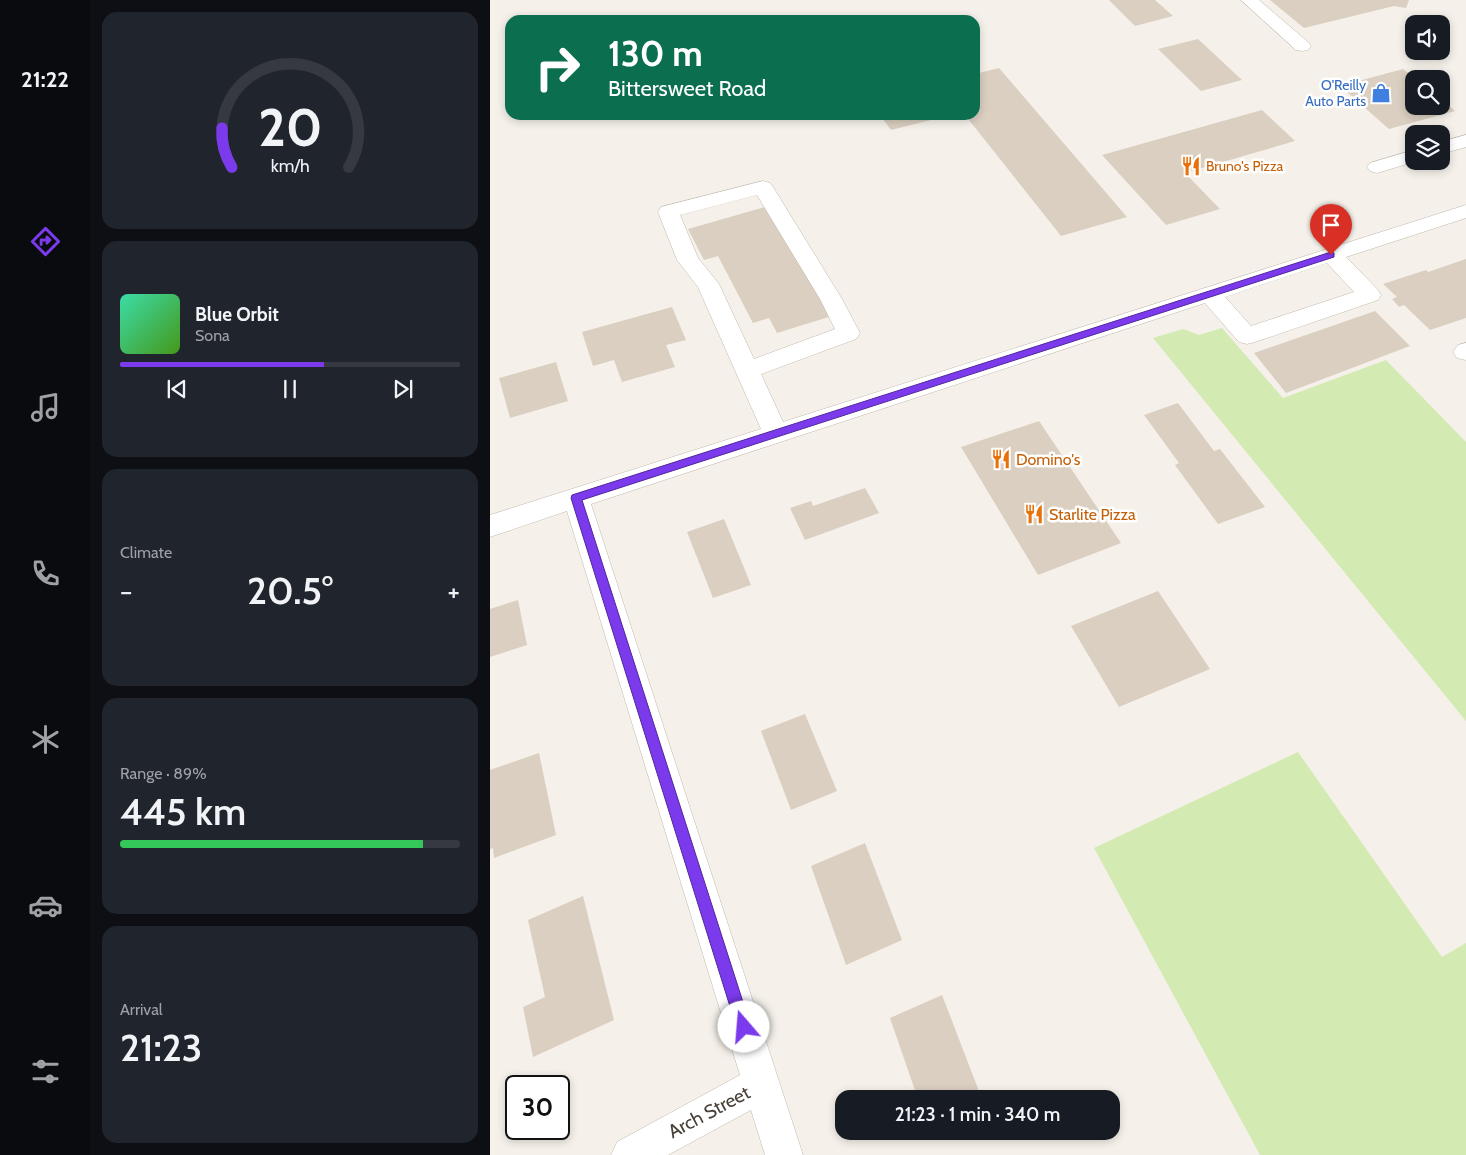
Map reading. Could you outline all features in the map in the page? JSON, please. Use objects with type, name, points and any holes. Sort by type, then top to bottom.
[{"type":"street","points":[[1249,0],[1302,46]]},
{"type":"street","points":[[1450,145],[1466,141]]},
{"type":"street","points":[[1377,167],[1405,159]]},
{"type":"street","points":[[748,370],[848,333],[831,299],[763,187],[668,212],[688,260],[708,284],[776,434]]},
{"type":"street","points":[[490,526],[1466,211]]},
{"type":"street","points":[[1210,294],[1247,336],[1370,295],[1331,255]]},
{"type":"street","points":[[576,498],[784,1155]]},
{"type":"street","name":"Arch Street","points":[[630,1155],[761,1084]]},
{"type":"green space","points":[[1222,328],[1283,398],[1386,360],[1466,442],[1466,721],[1153,338],[1183,329],[1199,335]]},
{"type":"green space","points":[[1298,752],[1442,957],[1466,943],[1466,1155],[1260,1155],[1094,848]]},
{"type":"building","points":[[1109,0],[1155,0],[1173,16],[1135,26]]},
{"type":"building","points":[[1270,0],[1409,0],[1406,8],[1394,6],[1304,28]]},
{"type":"building","points":[[1198,39],[1242,80],[1201,91],[1158,49]]},
{"type":"building","points":[[999,68],[1127,217],[1061,236],[969,120],[980,120],[980,73]]},
{"type":"building","name":"O'Reilly Auto Parts","points":[[1403,69],[1405,71],[1405,115],[1440,115],[1389,129],[1340,86]]},
{"type":"building","points":[[1262,110],[1295,141],[1185,173],[1220,209],[1166,225],[1102,155]]},
{"type":"building","points":[[884,120],[931,120],[891,130]]},
{"type":"building","points":[[765,207],[832,316],[777,333],[769,318],[753,323],[718,256],[704,260],[688,229]]},
{"type":"building","points":[[1466,259],[1466,318],[1430,330],[1404,305],[1399,307],[1392,299],[1397,297],[1383,284],[1426,270],[1428,272]]},
{"type":"building","points":[[672,307],[686,340],[666,345],[675,367],[622,382],[614,360],[593,366],[582,332]]},
{"type":"building","points":[[1375,311],[1410,346],[1286,393],[1254,353]]},
{"type":"building","points":[[556,362],[568,401],[510,418],[499,378]]},
{"type":"building","points":[[1178,403],[1214,451],[1220,449],[1265,507],[1218,524],[1175,465],[1179,463],[1144,415]]},
{"type":"building","points":[[1039,421],[1121,543],[1038,575],[961,447]]},
{"type":"building","points":[[865,488],[879,513],[805,540],[790,508],[811,501],[813,506]]},
{"type":"building","points":[[724,519],[751,585],[713,598],[687,532]]},
{"type":"building","points":[[1158,591],[1210,669],[1119,707],[1071,626]]},
{"type":"building","points":[[518,600],[527,645],[490,657],[490,609]]},
{"type":"building","points":[[805,714],[837,791],[791,810],[761,731]]},
{"type":"building","points":[[539,753],[556,835],[494,858],[493,848],[490,849],[490,770]]},
{"type":"building","points":[[865,843],[902,940],[846,965],[811,866]]},
{"type":"building","points":[[583,896],[614,1020],[533,1057],[523,1007],[545,997],[528,920]]},
{"type":"building","points":[[942,995],[979,1090],[915,1090],[890,1018]]},
{"type":"place","name":"O'Reilly Auto Parts","points":[[1381,93]]},
{"type":"place","name":"Bruno's Pizza","points":[[1191,166]]},
{"type":"place","name":"Domino's","points":[[1001,459]]},
{"type":"place","name":"Starlite Pizza","points":[[1034,514]]},
{"type":"route","points":[[744,1027],[576,498],[1331,255]]}]
